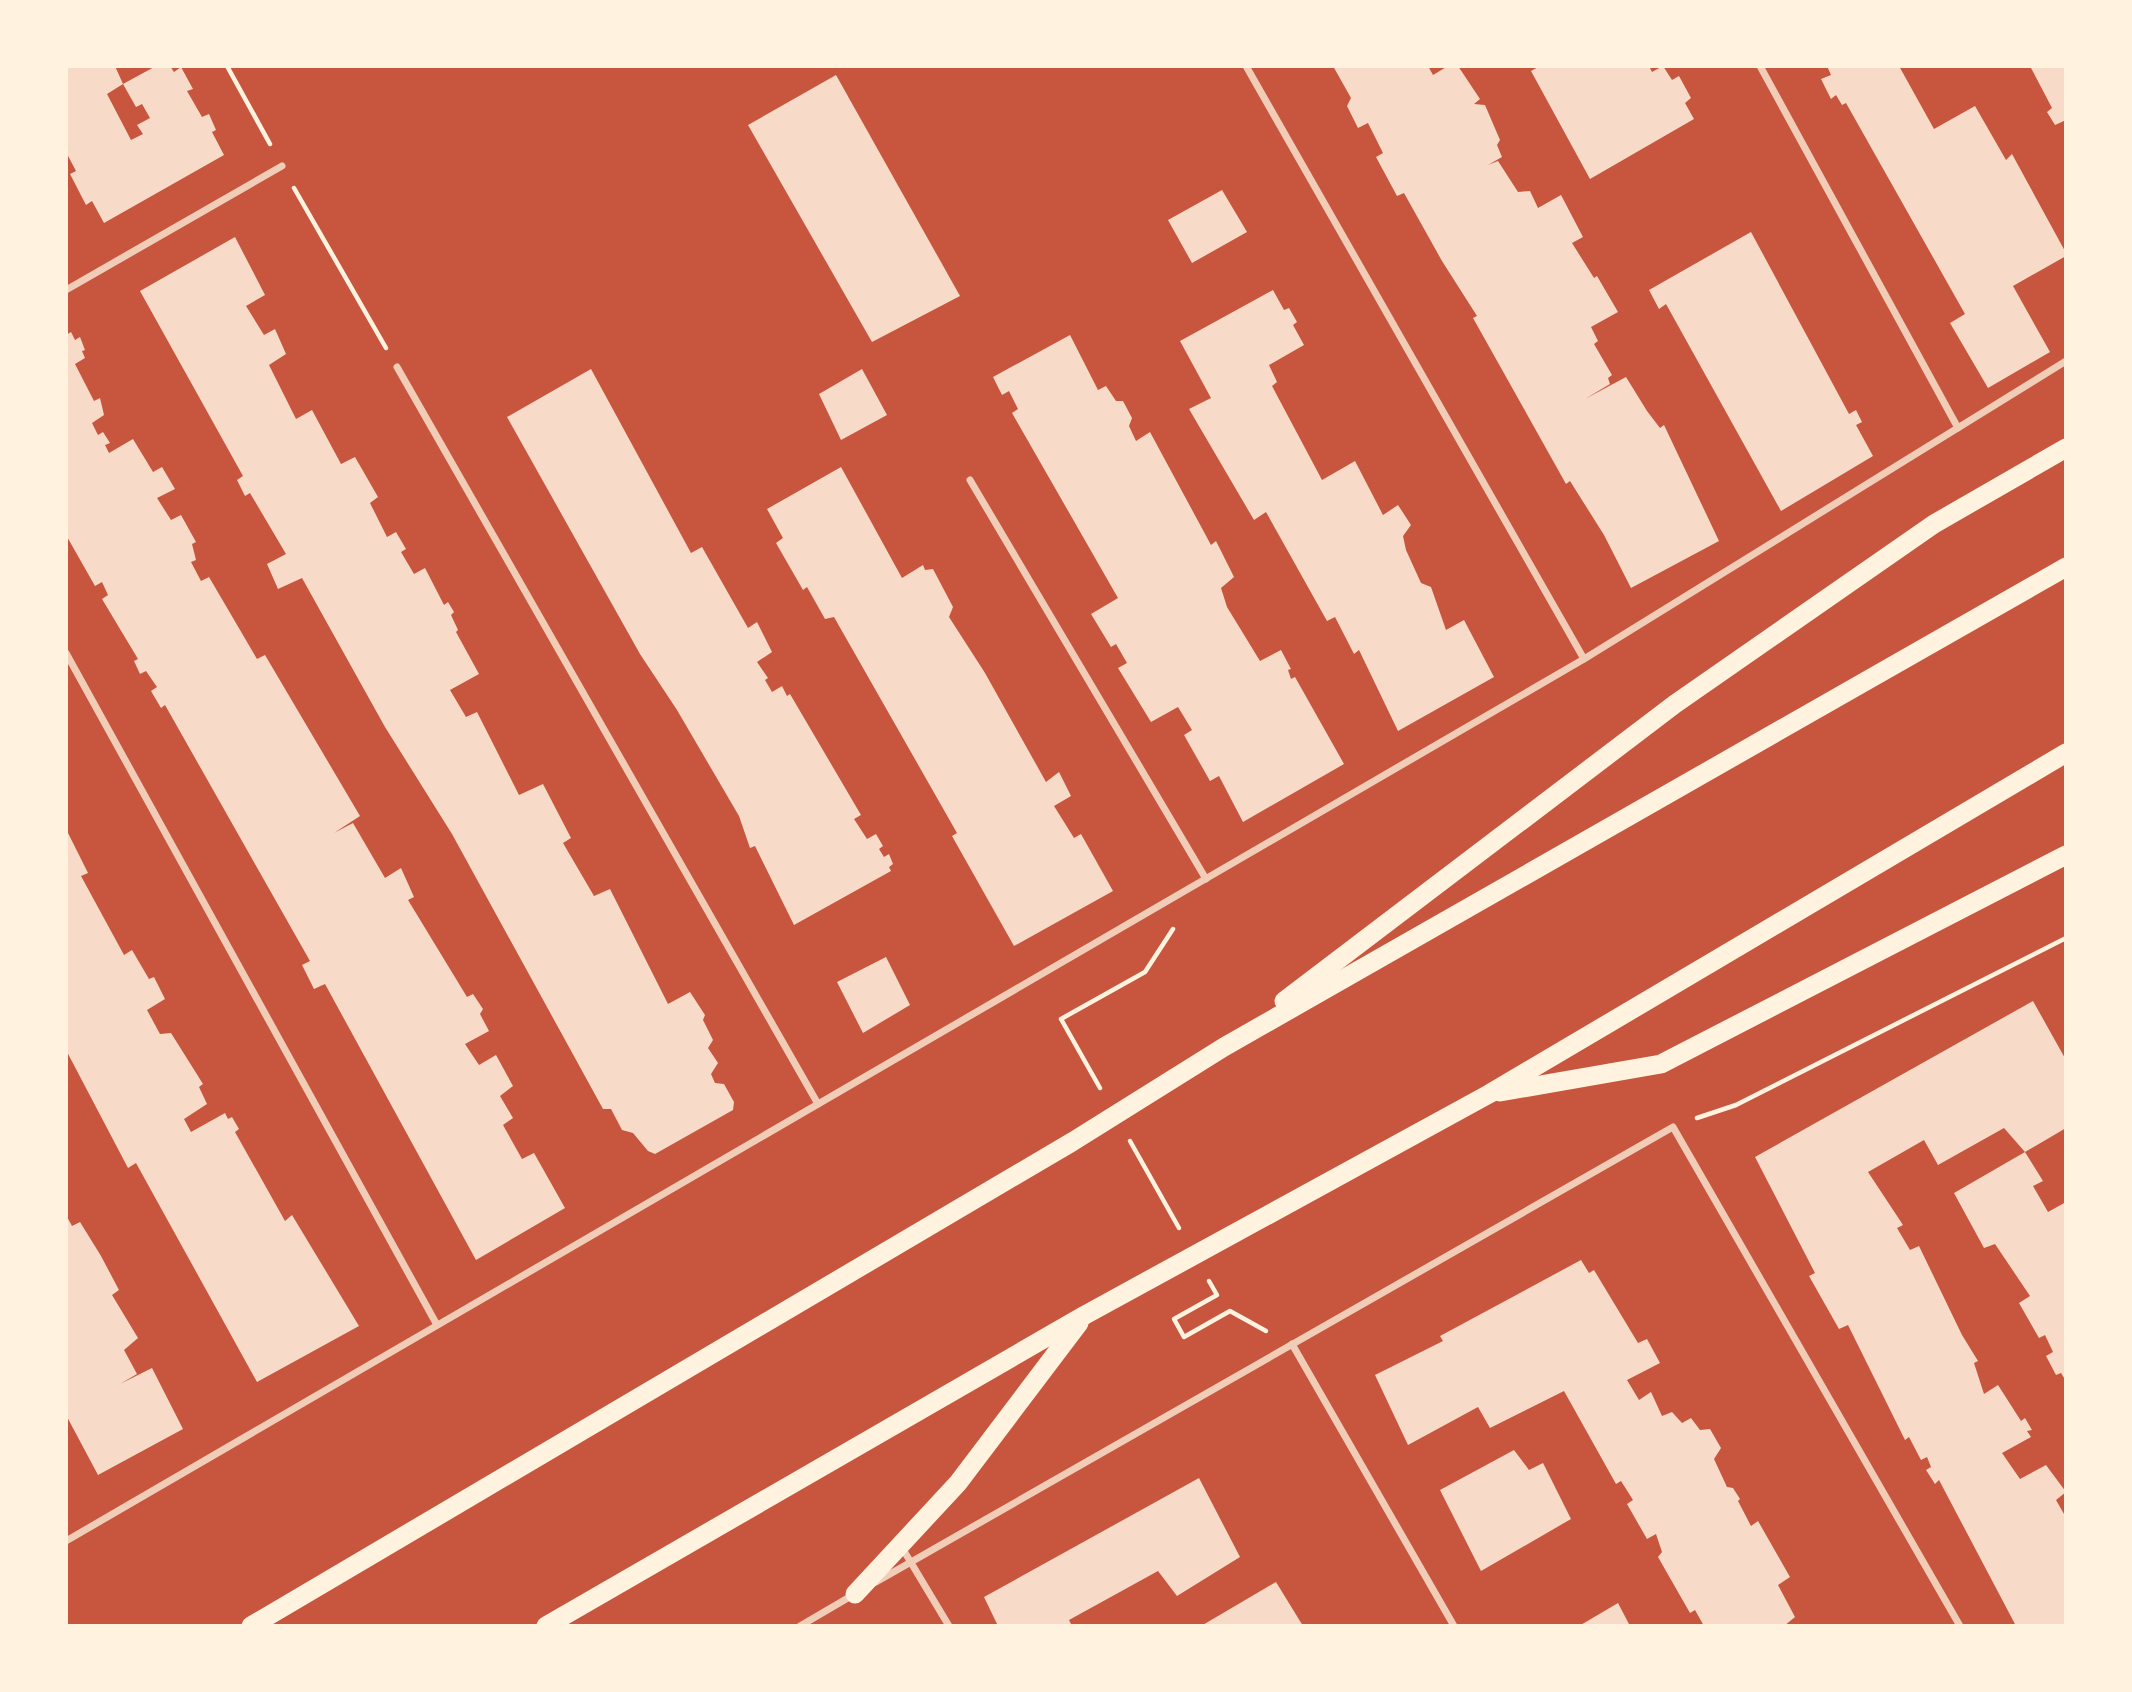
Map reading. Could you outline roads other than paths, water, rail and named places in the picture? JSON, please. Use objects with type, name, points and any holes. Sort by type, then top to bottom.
[{"type":"highway","points":[[1224,1047],[1675,704],[1934,524],[2066,448]]},
{"type":"highway","points":[[251,1626],[1072,1142],[1224,1047],[2066,567]]},
{"type":"highway","points":[[546,1626],[1085,1315],[1489,1094],[2066,753]]},
{"type":"highway","points":[[1489,1094],[1661,1064],[2066,855]]},
{"type":"highway","points":[[855,1594],[906,1554],[1085,1315]]},
{"type":"street","points":[[1245,66],[1584,659]]},
{"type":"street","points":[[1760,66],[1958,428]]},
{"type":"street","points":[[66,290],[282,166]]},
{"type":"street","points":[[67,1539],[1584,659],[2066,362]]},
{"type":"street","points":[[397,366],[818,1104]]},
{"type":"street","points":[[970,480],[1206,879]]},
{"type":"street","points":[[66,653],[437,1325]]},
{"type":"street","points":[[949,1626],[906,1554],[1292,1344],[1673,1127],[1960,1626]]},
{"type":"street","points":[[1292,1344],[1454,1626]]},
{"type":"street","points":[[800,1626],[855,1594]]}]
